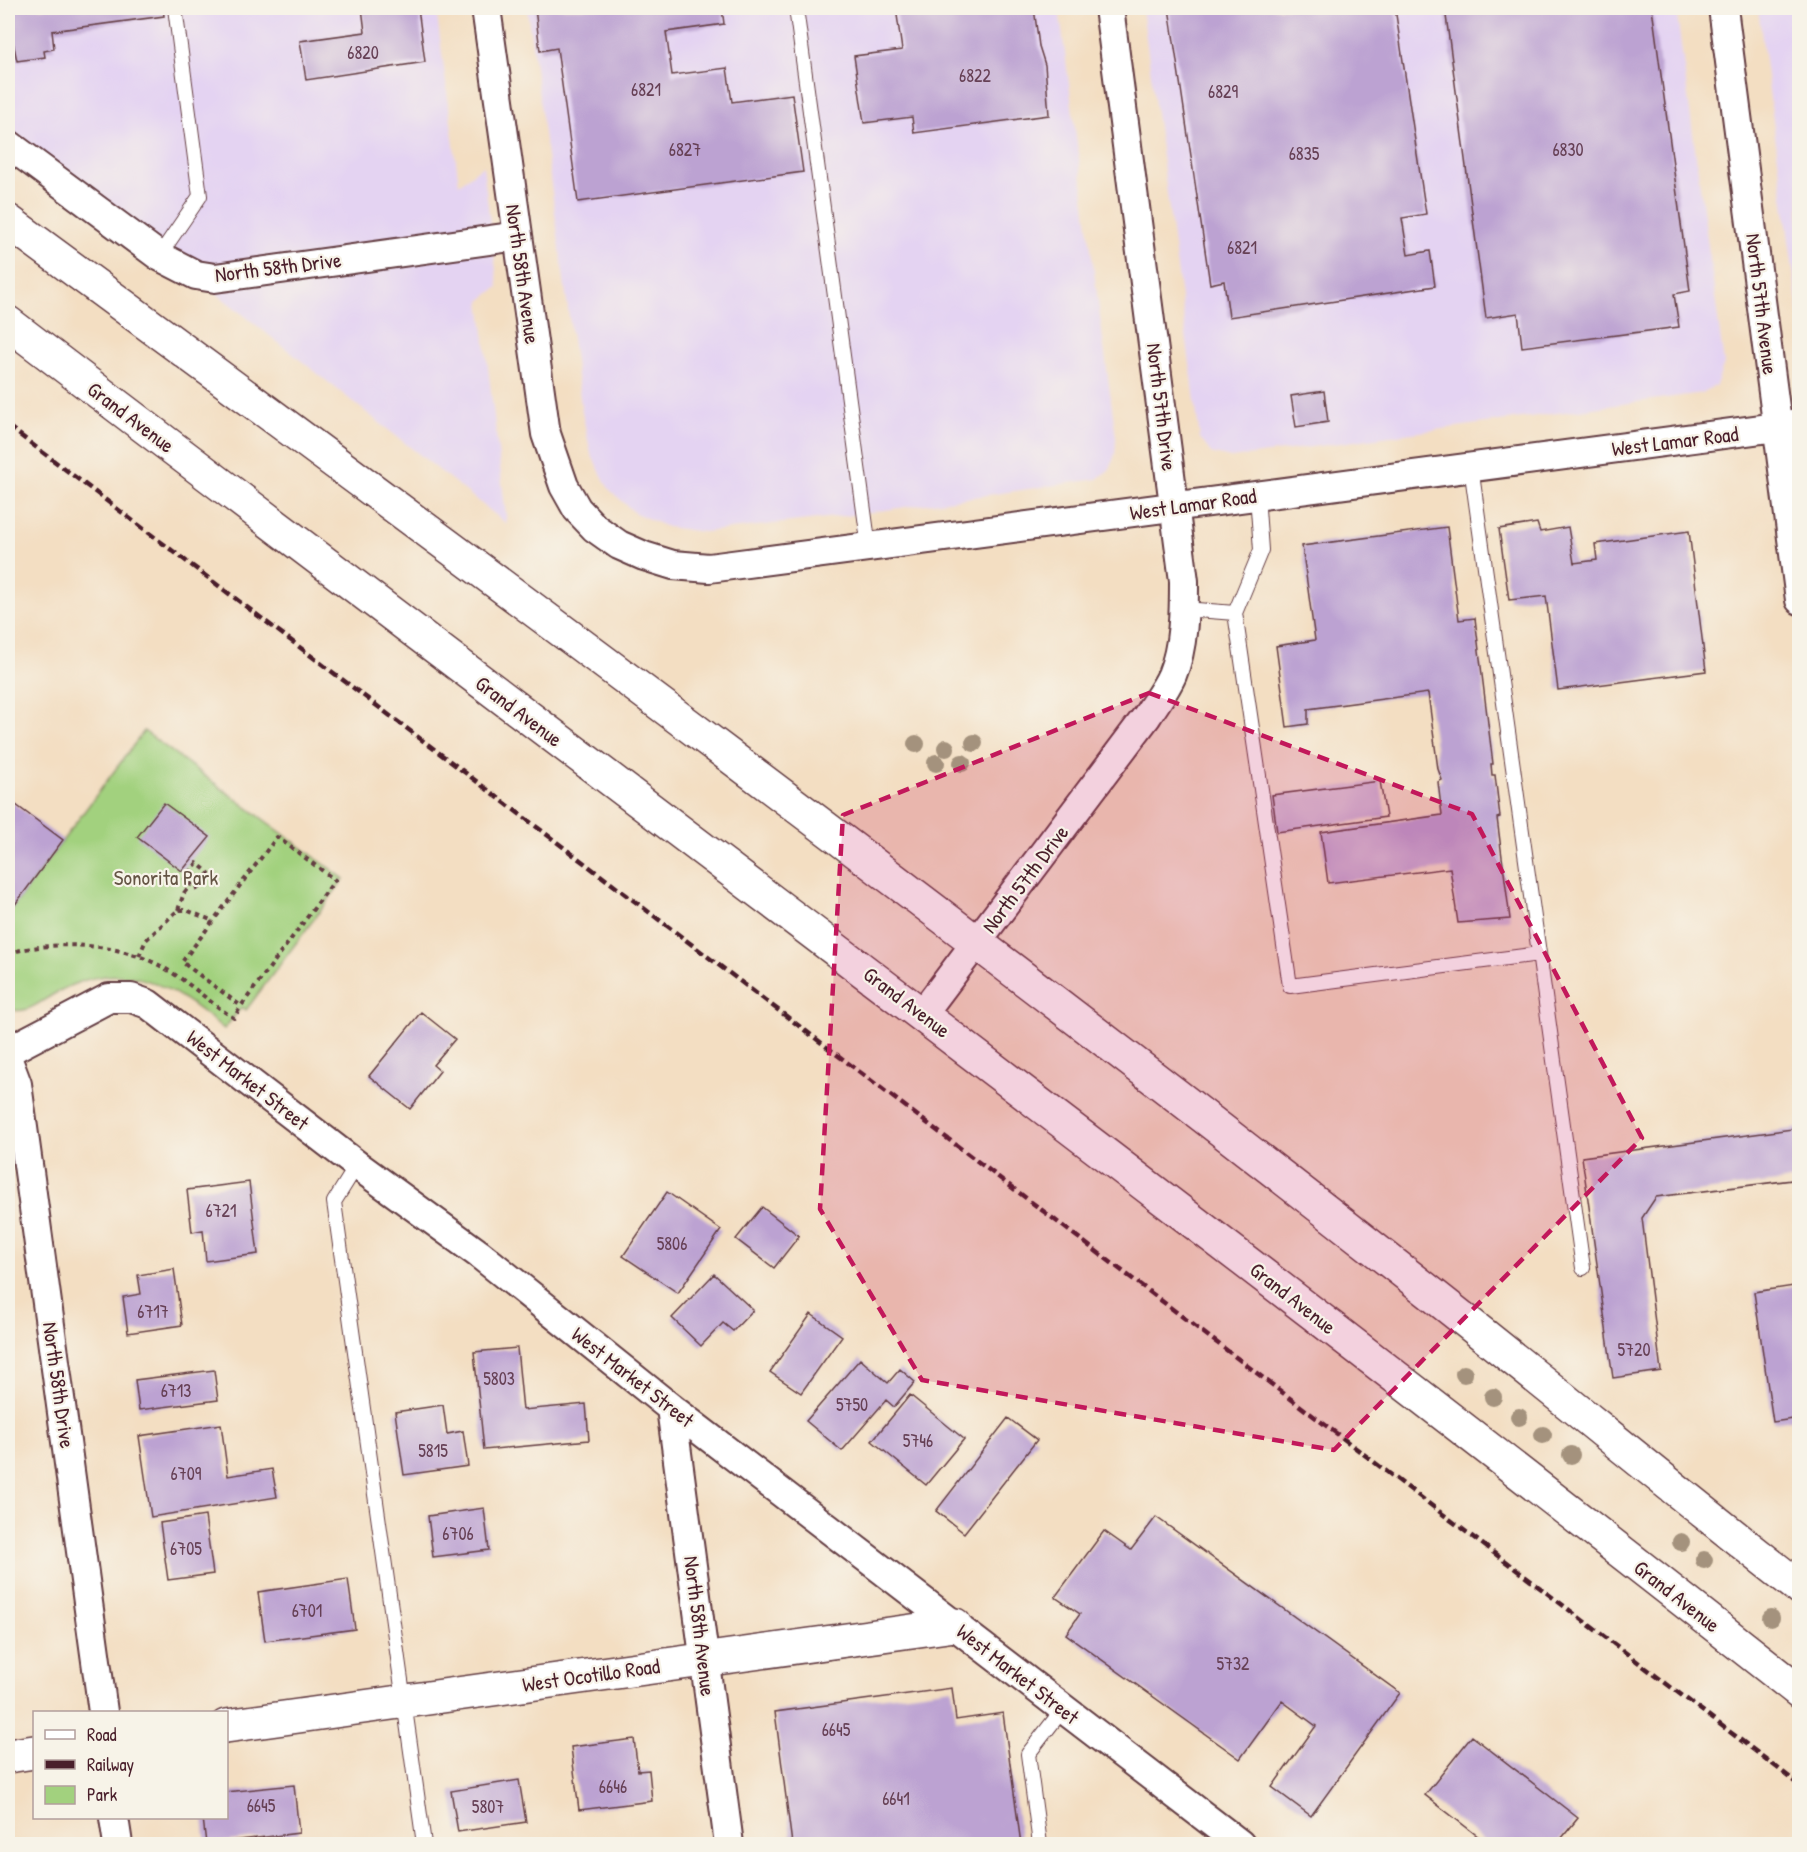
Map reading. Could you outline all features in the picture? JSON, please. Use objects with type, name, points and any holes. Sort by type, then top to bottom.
[{"type":"main road","points":[[8,221],[441,540],[977,944],[1421,1285],[1800,1588]]},
{"type":"main road","name":"Grand Avenue","points":[[8,323],[530,719],[923,1013],[1800,1692]]},
{"type":"main road","name":"West Ocotillo Road","points":[[228,1726],[955,1625]]},
{"type":"main road","points":[[8,1756],[33,1752]]},
{"type":"street","name":"North 58th Avenue","points":[[486,8],[546,434],[564,486],[577,509],[595,528]]},
{"type":"street","name":"North 57th Drive","points":[[923,1013],[1147,716],[1172,676],[1184,609],[1184,581],[1109,8]]},
{"type":"street","name":"North 57th Avenue","points":[[1723,8],[1789,426],[1800,600]]},
{"type":"street","name":"North 58th Drive","points":[[8,144],[159,256],[196,275],[215,278],[518,236]]},
{"type":"street","name":"West Lamar Road","points":[[595,528],[619,545],[673,565],[709,568],[1789,426]]},
{"type":"street","name":"West Market Street","points":[[8,1051],[109,998],[131,998],[148,1004],[357,1165],[479,1254],[672,1408],[1240,1845]]},
{"type":"street","name":"North 58th Drive","points":[[8,1060],[17,1084],[103,1711]]},
{"type":"street","name":"North 58th Avenue","points":[[672,1408],[729,1845]]},
{"type":"street","points":[[114,1819],[118,1845]]},
{"type":"lane","points":[[159,256],[200,196],[175,8]]},
{"type":"lane","points":[[796,8],[869,548]]},
{"type":"lane","points":[[1471,467],[1582,1268]]},
{"type":"lane","points":[[1257,495],[1261,550],[1235,613],[1290,986],[1539,954]]},
{"type":"lane","points":[[1184,609],[1235,613]]},
{"type":"lane","points":[[357,1165],[334,1202],[405,1701],[423,1845]]},
{"type":"lane","points":[[1040,1845],[1028,1754],[1063,1708]]},
{"type":"path","points":[[234,1018],[335,880],[277,837],[182,962],[241,1006]]},
{"type":"path","points":[[197,863],[210,873],[197,889],[191,884],[184,879],[197,863]]},
{"type":"path","points":[[140,956],[146,940],[178,910],[184,893],[191,884]]},
{"type":"path","points":[[178,910],[186,910],[213,921]]},
{"type":"highlighted area","points":[[1149,693],[1472,814],[1642,1138],[1334,1450],[922,1380],[820,1209],[843,815]]},
{"type":"shaded area","points":[[8,8],[436,8],[459,184],[483,166],[498,287],[480,301],[507,524],[8,128]]},
{"type":"shaded area","points":[[527,8],[1059,8],[1116,438],[1115,454],[1110,469],[1097,479],[844,516],[704,532],[667,527],[635,513],[609,489],[591,454],[582,412]]},
{"type":"shaded area","points":[[1142,8],[1676,8],[1724,364],[1716,385],[1702,393],[1231,458],[1211,453],[1200,438]]},
{"type":"shaded area","points":[[1758,8],[1799,8],[1799,315]]},
{"type":"green space","name":"Sonorita Park","points":[[144,731],[344,879],[246,1010],[242,1007],[224,1029],[184,999],[164,988],[144,980],[123,976],[102,976],[79,982],[27,1009],[8,1009],[8,914]]},
{"type":"building","points":[[8,8],[163,8],[164,16],[52,31],[54,49],[44,51],[45,57],[17,61],[12,37],[8,38]]},
{"type":"building","points":[[362,8],[418,8],[425,62],[306,80],[300,41],[365,32]]},
{"type":"building","points":[[535,8],[722,8],[724,24],[666,32],[672,75],[727,68],[732,102],[792,94],[803,172],[578,202],[557,48],[540,51]]},
{"type":"building","points":[[812,8],[837,8],[837,9],[813,12]]},
{"type":"building","points":[[896,8],[1034,8],[1039,46],[1045,65],[1049,115],[914,133],[912,117],[864,123],[854,56],[902,50]]},
{"type":"building","points":[[1169,8],[1395,8],[1426,214],[1402,218],[1408,255],[1430,251],[1435,286],[1229,317],[1224,281],[1210,284]]},
{"type":"building","points":[[1445,8],[1652,8],[1690,291],[1674,294],[1679,327],[1522,347],[1518,313],[1486,318]]},
{"type":"building","points":[[1324,391],[1328,422],[1296,427],[1291,396]]},
{"type":"building","points":[[1537,523],[1540,532],[1568,527],[1574,563],[1597,560],[1595,544],[1689,531],[1706,671],[1558,690],[1546,596],[1509,600],[1499,529]]},
{"type":"building","points":[[1447,527],[1459,620],[1475,618],[1493,764],[1491,764],[1492,775],[1495,775],[1500,817],[1497,818],[1510,919],[1458,923],[1450,868],[1328,883],[1321,832],[1442,815],[1438,782],[1442,780],[1438,769],[1428,693],[1308,709],[1308,724],[1287,727],[1276,646],[1315,640],[1302,546]]},
{"type":"building","points":[[1380,781],[1386,817],[1277,832],[1272,795]]},
{"type":"building","points":[[8,799],[63,840],[8,914]]},
{"type":"building","points":[[164,803],[210,837],[182,871],[137,837]]},
{"type":"building","points":[[421,1012],[455,1039],[433,1065],[440,1071],[410,1109],[369,1076]]},
{"type":"building","points":[[1800,1128],[1800,1179],[1656,1197],[1642,1218],[1661,1371],[1613,1378],[1582,1157]]},
{"type":"building","points":[[249,1182],[258,1254],[206,1261],[203,1230],[192,1232],[187,1190]]},
{"type":"building","points":[[667,1192],[721,1230],[678,1293],[623,1256]]},
{"type":"building","points":[[762,1207],[799,1236],[774,1268],[736,1239]]},
{"type":"building","points":[[174,1269],[182,1325],[128,1333],[123,1297],[141,1294],[138,1275]]},
{"type":"building","points":[[714,1274],[753,1310],[733,1331],[723,1323],[701,1346],[672,1318]]},
{"type":"building","points":[[1800,1285],[1800,1418],[1773,1422],[1754,1292]]},
{"type":"building","points":[[811,1314],[842,1336],[801,1393],[770,1372]]},
{"type":"building","points":[[517,1348],[523,1410],[586,1404],[589,1440],[484,1450],[474,1352]]},
{"type":"building","points":[[860,1359],[888,1383],[900,1369],[915,1382],[894,1407],[886,1400],[842,1451],[806,1421]]},
{"type":"building","points":[[214,1370],[218,1400],[139,1410],[135,1380]]},
{"type":"building","points":[[910,1395],[964,1439],[926,1485],[872,1441]]},
{"type":"building","points":[[443,1405],[447,1434],[463,1431],[468,1466],[404,1475],[395,1412]]},
{"type":"building","points":[[1008,1418],[1037,1440],[964,1533],[936,1511]]},
{"type":"building","points":[[221,1424],[228,1476],[272,1469],[277,1497],[151,1517],[139,1436]]},
{"type":"building","points":[[484,1508],[489,1550],[433,1557],[428,1516]]},
{"type":"building","points":[[205,1516],[213,1574],[168,1580],[160,1523]]},
{"type":"building","points":[[1156,1517],[1400,1693],[1311,1816],[1272,1787],[1316,1726],[1282,1701],[1240,1759],[1066,1634],[1080,1614],[1055,1597],[1104,1531],[1131,1550]]},
{"type":"building","points":[[348,1579],[355,1629],[265,1641],[258,1592]]},
{"type":"building","points":[[952,1688],[956,1720],[1003,1713],[1021,1844],[792,1844],[775,1712]]},
{"type":"building","points":[[1472,1736],[1578,1818],[1557,1844],[1488,1844],[1425,1795]]},
{"type":"building","points":[[634,1739],[638,1771],[649,1770],[652,1801],[579,1810],[571,1747]]},
{"type":"building","points":[[519,1780],[526,1822],[458,1832],[451,1791]]},
{"type":"building","points":[[294,1785],[299,1833],[206,1844],[203,1819],[228,1819],[228,1792]]},
{"type":"railway","points":[[8,426],[1800,1785]]}]
